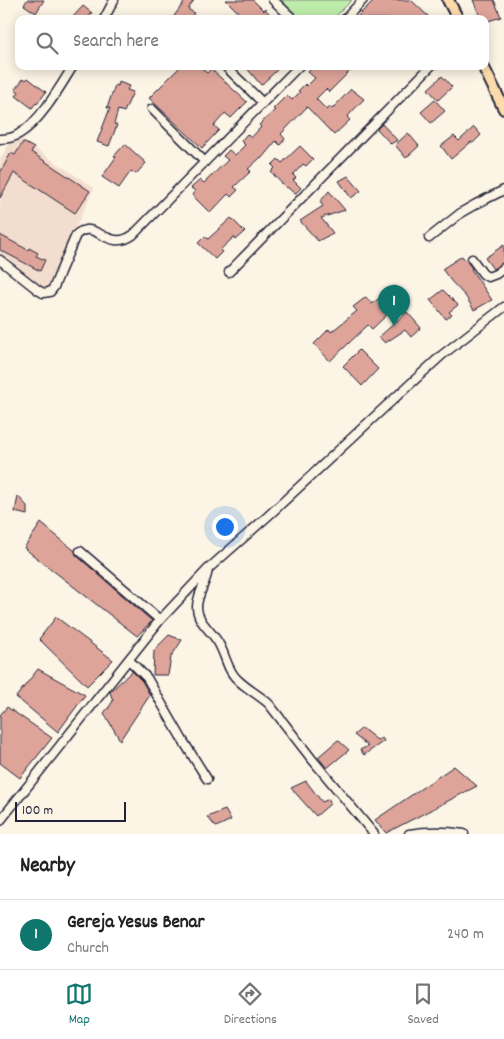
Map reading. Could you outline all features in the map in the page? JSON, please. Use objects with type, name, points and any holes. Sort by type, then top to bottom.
[{"type":"main road","points":[[448,0],[456,15]]},
{"type":"main road","points":[[485,70],[504,109]]},
{"type":"street","points":[[106,15],[114,0]]},
{"type":"street","points":[[273,0],[288,15]]},
{"type":"street","points":[[349,15],[363,0]]},
{"type":"street","points":[[0,139],[21,134],[53,97],[70,70]]},
{"type":"street","points":[[229,70],[263,103]]},
{"type":"street","points":[[0,260],[38,290],[43,293],[50,292],[54,287],[76,235],[81,230],[92,231],[114,241],[127,239],[295,70]]},
{"type":"street","points":[[229,272],[427,70]]},
{"type":"street","points":[[152,109],[205,162]]},
{"type":"street","points":[[429,238],[462,212],[504,190]]},
{"type":"street","points":[[472,259],[483,274],[488,277],[504,268]]},
{"type":"street","points":[[0,821],[160,620],[208,569],[442,355],[504,308]]},
{"type":"street","points":[[80,551],[160,620]]},
{"type":"street","points":[[208,569],[198,600],[198,613],[207,629],[220,645],[232,674],[269,704],[374,834]]},
{"type":"street","points":[[129,660],[147,678],[207,779]]},
{"type":"street","points":[[409,834],[418,832],[449,832],[464,834]]},
{"type":"shaded area","points":[[21,139],[94,188],[47,290],[0,256],[0,160],[9,143]]},
{"type":"green space","points":[[281,0],[352,0],[337,15],[297,15]]},
{"type":"building","points":[[27,0],[44,0],[36,13],[24,5]]},
{"type":"building","points":[[186,0],[194,0],[188,9],[194,13],[193,15],[175,15]]},
{"type":"building","points":[[226,0],[253,0],[271,15],[241,15]]},
{"type":"building","points":[[374,0],[411,0],[427,15],[359,15]]},
{"type":"building","points":[[473,0],[494,0],[501,17],[489,21],[489,15],[479,15]]},
{"type":"building","points":[[83,6],[92,13],[90,15],[75,15]]},
{"type":"building","points":[[177,70],[204,70],[207,73],[212,70],[247,102],[231,118],[225,113],[214,126],[219,130],[202,148],[149,98]]},
{"type":"building","points":[[248,70],[277,70],[261,85]]},
{"type":"building","points":[[310,70],[351,70],[329,92],[326,89],[316,99],[327,110],[330,107],[332,109],[351,89],[364,99],[347,117],[350,120],[334,135],[307,107],[281,134],[285,139],[280,145],[276,141],[261,159],[248,169],[251,171],[234,187],[238,190],[231,197],[228,194],[210,213],[192,195],[195,191],[191,188],[200,180],[204,183],[228,160],[223,156],[229,150],[235,155],[245,145],[241,141],[247,134],[251,138],[261,127],[259,125],[287,95],[292,100],[305,84],[307,86],[315,78],[308,72]]},
{"type":"building","points":[[442,76],[452,87],[438,100],[428,89]]},
{"type":"building","points":[[24,78],[26,80],[28,78],[46,92],[32,108],[16,96],[19,92],[15,89]]},
{"type":"building","points":[[119,82],[129,86],[127,90],[133,92],[124,112],[118,110],[114,124],[117,125],[109,146],[97,142],[110,108],[107,108],[115,85],[118,86]]},
{"type":"building","points":[[435,100],[445,111],[431,123],[421,112]]},
{"type":"building","points":[[382,124],[397,140],[391,144],[377,129]]},
{"type":"building","points":[[474,127],[481,135],[451,159],[441,146],[454,136],[459,141]]},
{"type":"building","points":[[408,133],[419,146],[406,158],[395,145]]},
{"type":"building","points":[[23,142],[34,148],[31,152],[90,191],[75,213],[14,173],[0,198],[0,173],[11,153],[15,155]]},
{"type":"building","points":[[125,144],[146,163],[136,174],[131,171],[119,188],[102,177],[116,157],[114,156]]},
{"type":"building","points":[[300,146],[313,159],[306,166],[303,164],[293,175],[296,178],[293,180],[301,188],[295,194],[286,188],[271,172],[275,168],[272,165],[278,159],[282,163]]},
{"type":"building","points":[[348,176],[361,191],[351,198],[339,181]]},
{"type":"building","points":[[329,191],[345,210],[321,218],[333,233],[318,241],[300,221],[323,206],[320,202]]},
{"type":"building","points":[[231,218],[245,232],[236,240],[234,237],[220,250],[222,252],[215,259],[198,243],[205,236],[208,239]]},
{"type":"building","points":[[0,235],[28,250],[29,248],[38,253],[36,256],[45,260],[40,271],[0,250]]},
{"type":"building","points":[[504,245],[504,262],[493,269],[485,258]]},
{"type":"building","points":[[462,256],[472,268],[492,300],[474,310],[466,297],[442,269]]},
{"type":"building","points":[[394,286],[405,298],[372,329],[368,325],[330,361],[314,344],[329,329],[331,332],[357,311],[353,307],[366,297],[372,304]]},
{"type":"building","points":[[443,290],[458,305],[449,312],[452,315],[446,319],[430,300]]},
{"type":"building","points":[[407,312],[421,328],[411,337],[405,330],[385,343],[379,337]]},
{"type":"building","points":[[359,350],[378,369],[362,386],[343,366]]},
{"type":"building","points":[[18,496],[27,506],[27,515],[15,512]]},
{"type":"building","points":[[41,523],[75,551],[76,555],[152,621],[137,636],[24,548]]},
{"type":"building","points":[[56,617],[113,660],[87,686],[39,639]]},
{"type":"building","points":[[169,635],[182,640],[171,657],[168,675],[153,675],[154,650]]},
{"type":"building","points":[[38,669],[85,695],[58,732],[16,697]]},
{"type":"building","points":[[132,671],[142,681],[150,695],[120,740],[104,713],[113,701],[110,692]]},
{"type":"building","points":[[7,707],[52,738],[20,778],[0,763],[0,715]]},
{"type":"building","points":[[362,728],[377,740],[382,738],[384,741],[364,755],[360,750],[368,746],[354,735]]},
{"type":"building","points":[[338,740],[349,750],[327,768],[318,757]]},
{"type":"building","points":[[454,766],[477,786],[386,833],[375,820]]},
{"type":"building","points":[[306,781],[322,802],[329,799],[330,804],[316,816],[291,788]]},
{"type":"building","points":[[225,810],[231,820],[216,827],[207,817]]},
{"type":"place","name":"Gereja Yesus Benar","points":[[394,326]]}]
